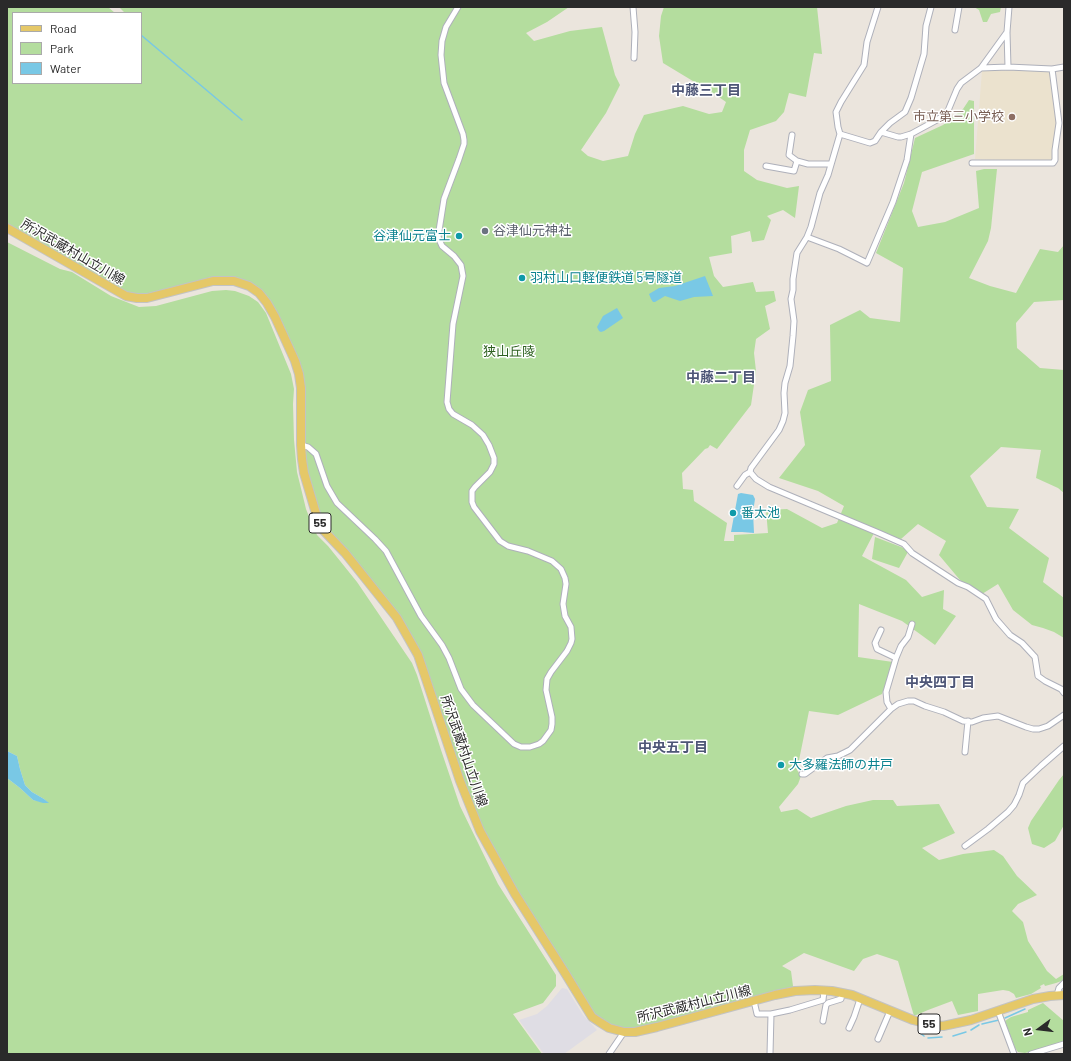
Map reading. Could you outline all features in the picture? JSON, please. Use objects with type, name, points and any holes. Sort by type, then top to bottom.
[{"type":"main road","name":"所沢武蔵村山立川線","points":[[7,228],[126,296],[147,298],[222,280],[234,281],[249,286],[259,293],[267,303],[295,361],[299,374],[301,388],[301,445],[304,473],[317,517],[324,531],[345,553],[397,618],[418,655],[460,781],[480,831],[515,894],[592,1016],[601,1023],[609,1028],[624,1032],[635,1032],[796,991],[832,991],[852,995],[913,1020],[942,1026],[971,1020],[1033,999],[1060,995]]},
{"type":"street","points":[[301,445],[308,447],[316,454],[327,486],[337,503],[365,528],[386,551],[421,616],[442,645],[462,689],[473,705],[514,744],[530,747],[543,741],[552,724],[552,717],[546,694],[547,680],[551,672],[567,651],[572,639],[571,627],[563,610],[566,584],[565,578],[561,569],[555,563],[535,553],[508,546],[500,541],[474,507],[472,502],[472,492],[490,472],[494,464],[494,458],[483,435],[472,425],[453,414],[449,409],[447,402],[453,324],[463,280],[463,273],[457,260],[442,246],[438,237],[444,199],[459,159],[464,140],[444,83],[440,55],[446,27],[458,7]]},
{"type":"street","points":[[633,7],[635,32],[634,58]]},
{"type":"street","points":[[737,486],[745,475],[750,472],[751,468],[779,430],[783,421],[785,413],[785,383],[790,366],[794,327],[791,299],[797,254],[811,227],[820,193],[828,175],[840,134],[836,112],[864,66],[867,42],[878,7]]},
{"type":"street","points":[[840,134],[870,143],[875,141],[890,123],[905,112],[911,98],[924,54],[926,26],[930,7]]},
{"type":"street","points":[[955,30],[958,7]]},
{"type":"street","points":[[1008,67],[1007,32],[1009,7]]},
{"type":"street","points":[[881,132],[898,137],[911,134],[947,113],[961,83],[982,68],[1007,32]]},
{"type":"street","points":[[982,68],[1008,67],[1052,69],[1064,67]]},
{"type":"street","points":[[972,163],[1053,163],[1055,160],[1055,150],[1062,122],[1052,69]]},
{"type":"street","points":[[807,237],[839,249],[867,263],[895,195],[907,160],[911,134]]},
{"type":"street","points":[[792,135],[789,155],[797,161],[808,164],[831,164]]},
{"type":"street","points":[[766,166],[794,171],[797,161]]},
{"type":"street","points":[[750,472],[756,479],[769,487],[904,544],[912,553],[958,584],[968,587],[986,599],[996,619],[1010,635],[1022,643],[1035,657],[1038,676],[1045,681],[1063,689]]},
{"type":"street","points":[[892,709],[887,702],[886,692],[896,658],[908,637],[912,624]]},
{"type":"street","points":[[881,630],[875,643],[877,649],[896,658]]},
{"type":"street","points":[[802,774],[805,774],[827,758],[838,756],[850,750],[898,704],[911,700],[944,712],[963,721],[972,722],[983,718],[998,716],[1033,729],[1048,726],[1064,715]]},
{"type":"street","points":[[965,752],[968,721]]},
{"type":"street","points":[[965,846],[1008,812],[1014,805],[1023,783],[1064,746]]},
{"type":"street","points":[[1060,995],[1059,988],[1064,983]]},
{"type":"street","points":[[754,1001],[757,1014],[770,1014],[790,1010],[823,1000],[824,991]]},
{"type":"street","points":[[823,1021],[826,1005],[841,999],[842,993]]},
{"type":"street","points":[[849,1028],[860,999]]},
{"type":"street","points":[[878,1039],[890,1011]]},
{"type":"street","points":[[998,1011],[1014,1054]]},
{"type":"street","points":[[770,1014],[770,1054]]},
{"type":"street","points":[[610,1054],[624,1032]]},
{"type":"street","points":[[1031,1054],[1064,1044]]},
{"type":"shaded area","points":[[1008,70],[1051,72],[1058,124],[1053,162],[975,159],[982,71]]},
{"type":"shaded area","points":[[562,988],[567,989],[583,1015],[597,1030],[564,1054],[544,1054],[519,1020],[537,1014],[547,1006]]},
{"type":"green space","name":"狭山丘陵","points":[[7,7],[108,7],[114,12],[12,12],[12,84],[142,84],[142,12],[124,12],[119,7],[569,7],[547,22],[526,33],[534,41],[570,31],[602,27],[615,75],[620,85],[606,113],[581,150],[588,156],[603,161],[628,156],[635,134],[644,115],[683,106],[709,114],[722,112],[726,102],[663,63],[659,36],[661,16],[664,7],[817,7],[822,54],[814,53],[806,97],[789,93],[784,112],[776,121],[750,130],[744,150],[744,171],[757,180],[787,188],[799,186],[795,218],[783,210],[767,216],[771,220],[764,240],[752,242],[750,231],[731,236],[732,253],[709,257],[714,276],[723,287],[753,282],[756,292],[774,291],[776,301],[765,306],[770,329],[756,339],[754,353],[756,371],[751,405],[717,449],[710,445],[682,473],[683,489],[693,490],[694,501],[727,523],[724,541],[734,541],[734,535],[768,533],[766,510],[787,509],[822,528],[837,523],[844,506],[818,491],[779,478],[805,445],[800,412],[808,390],[831,381],[830,325],[860,310],[870,318],[900,322],[903,268],[876,253],[904,183],[915,138],[943,125],[963,109],[969,100],[974,101],[974,154],[922,172],[912,211],[918,227],[945,222],[979,208],[976,171],[984,169],[997,169],[991,228],[988,241],[969,278],[990,286],[1016,293],[1040,249],[1058,252],[1064,245],[1064,300],[1034,302],[1016,323],[1017,348],[1040,368],[1064,370],[1064,493],[1058,488],[1036,478],[1041,450],[1001,447],[970,476],[987,507],[1019,509],[1009,528],[1049,558],[1043,582],[1064,598],[1064,638],[1054,632],[1032,625],[1013,610],[998,584],[982,594],[960,580],[939,555],[946,541],[918,524],[901,539],[874,533],[862,556],[906,580],[922,597],[944,590],[943,609],[956,616],[935,645],[902,621],[859,604],[858,657],[893,662],[882,694],[838,715],[809,711],[797,770],[801,776],[798,784],[779,807],[781,812],[797,809],[811,818],[846,806],[873,800],[893,800],[897,806],[939,804],[955,833],[922,848],[939,860],[963,854],[994,850],[1003,856],[1017,876],[1037,895],[1018,904],[1012,911],[1023,922],[1028,941],[1047,971],[1056,979],[1064,974],[1064,980],[1045,986],[1044,984],[1040,986],[1041,988],[1031,994],[1016,998],[1014,994],[1003,990],[978,994],[978,1011],[958,1015],[952,1001],[914,1016],[898,961],[877,954],[863,959],[854,971],[804,953],[782,966],[791,971],[795,991],[624,1032],[592,1017],[480,831],[418,655],[397,618],[324,531],[304,473],[299,373],[259,293],[234,281],[137,298],[7,228]]},
{"type":"green space","points":[[974,7],[1001,7],[1000,12],[991,14],[987,22],[983,22],[979,10]]},
{"type":"green space","points":[[7,242],[60,269],[72,272],[111,296],[139,307],[156,306],[212,291],[226,290],[235,291],[249,296],[258,302],[266,313],[291,374],[294,389],[294,440],[297,472],[306,509],[312,524],[317,535],[328,546],[357,582],[412,663],[460,806],[498,884],[556,975],[556,986],[543,1003],[513,1014],[542,1054],[7,1054],[7,778],[33,800],[48,803],[25,785],[17,756],[7,751]]},
{"type":"green space","points":[[875,537],[909,550],[899,568],[872,559]]},
{"type":"green space","points":[[1064,774],[1064,825],[1055,841],[1044,848],[1032,844],[1028,828],[1031,821]]},
{"type":"green space","points":[[1043,1003],[1064,1021],[1064,1042],[1025,1053],[1018,1052],[1015,1048],[1005,1021],[1011,1017],[1028,1012],[1028,1010]]},
{"type":"water","points":[[705,276],[713,296],[694,297],[680,301],[665,296],[653,302],[649,294],[659,288],[675,286]]},
{"type":"water","points":[[617,308],[623,318],[604,331],[599,331],[597,327],[603,316]]},
{"type":"water","name":"番太池","points":[[738,494],[753,495],[755,499],[753,512],[754,533],[731,532]]},
{"type":"water","points":[[7,751],[17,756],[25,785],[32,792],[49,803],[33,800],[7,778]]},
{"type":"waterway","points":[[142,36],[242,120]]},
{"type":"waterway","points":[[1005,1018],[1025,1009]]},
{"type":"waterway","points":[[982,1024],[999,1020]]},
{"type":"waterway","points":[[971,1030],[979,1025]]},
{"type":"waterway","points":[[953,1036],[966,1032]]},
{"type":"waterway","points":[[920,1033],[924,1036]]},
{"type":"waterway","points":[[928,1038],[942,1037]]},
{"type":"place","name":"市立第三小学校","points":[[1012,117]]},
{"type":"place","name":"谷津仙元神社","points":[[485,231]]},
{"type":"place","name":"谷津仙元富士","points":[[459,236]]},
{"type":"place","name":"羽村山口軽便鉄道 5号隧道","points":[[522,278]]},
{"type":"place","name":"番太池","points":[[733,513]]},
{"type":"place","name":"大多羅法師の井戸","points":[[781,765]]},
{"type":"district","name":"中藤三丁目","points":[[706,90]]},
{"type":"district","name":"中藤二丁目","points":[[721,377]]},
{"type":"district","name":"中央四丁目","points":[[940,682]]},
{"type":"district","name":"中央五丁目","points":[[673,747]]}]
